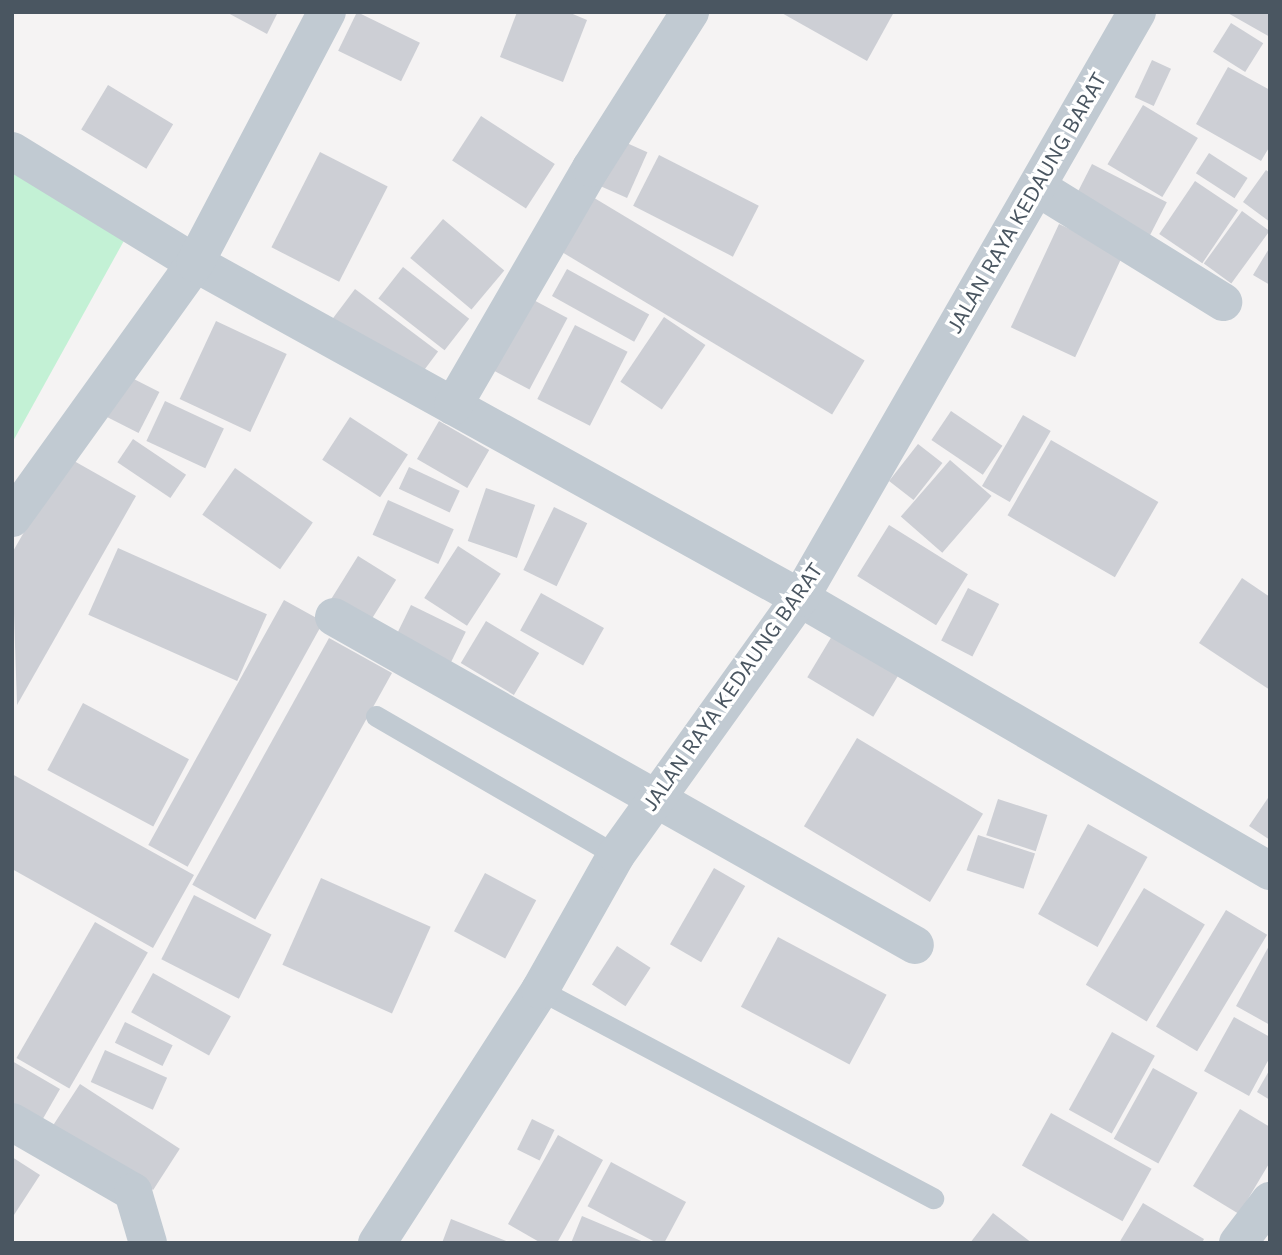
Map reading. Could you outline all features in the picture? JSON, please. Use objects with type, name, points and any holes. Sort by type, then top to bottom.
[{"type":"street","points":[[12,518],[194,263],[327,12]]},
{"type":"street","points":[[453,406],[590,168],[690,12]]},
{"type":"street","name":"JALAN RAYA KEDAUNG BARAT","points":[[380,1242],[540,990],[616,855],[800,598],[1137,12]]},
{"type":"street","points":[[12,151],[194,263],[800,598],[1270,871]]},
{"type":"street","points":[[1037,187],[1223,302]]},
{"type":"street","points":[[334,617],[655,802],[915,945]]},
{"type":"street","points":[[12,1122],[133,1192],[148,1243]]},
{"type":"street","points":[[1238,1243],[1270,1201]]},
{"type":"lane","points":[[376,716],[616,855]]},
{"type":"lane","points":[[540,990],[933,1198]]},
{"type":"green space","points":[[12,163],[131,228],[12,443]]},
{"type":"building","points":[[226,12],[278,12],[267,34]]},
{"type":"building","points":[[357,12],[420,43],[401,81],[338,51]]},
{"type":"building","points":[[517,12],[568,12],[587,20],[563,82],[500,57]]},
{"type":"building","points":[[780,12],[894,12],[867,61]]},
{"type":"building","points":[[1226,12],[1270,12],[1270,37]]},
{"type":"building","points":[[1231,23],[1263,43],[1245,72],[1213,52]]},
{"type":"building","points":[[1152,60],[1171,69],[1154,106],[1135,97]]},
{"type":"building","points":[[1228,67],[1270,90],[1270,146],[1261,161],[1196,124]]},
{"type":"building","points":[[108,85],[173,124],[146,169],[81,130]]},
{"type":"building","points":[[1143,105],[1198,138],[1162,197],[1107,164]]},
{"type":"building","points":[[481,116],[555,164],[526,208],[452,160]]},
{"type":"building","points":[[620,140],[647,152],[627,198],[600,186]]},
{"type":"building","points":[[320,152],[388,187],[339,282],[271,247]]},
{"type":"building","points":[[1209,153],[1248,178],[1235,198],[1196,173]]},
{"type":"building","points":[[659,155],[759,206],[733,257],[633,206]]},
{"type":"building","points":[[1092,164],[1167,202],[1148,240],[1073,201]]},
{"type":"building","points":[[1266,170],[1270,173],[1270,222],[1243,202]]},
{"type":"building","points":[[1195,181],[1238,210],[1202,263],[1159,234]]},
{"type":"building","points":[[586,193],[865,360],[832,414],[554,247]]},
{"type":"building","points":[[1242,211],[1270,231],[1231,284],[1204,264]]},
{"type":"building","points":[[443,219],[504,270],[472,309],[410,258]]},
{"type":"building","points":[[1059,224],[1123,254],[1075,357],[1011,327]]},
{"type":"building","points":[[1270,247],[1270,285],[1253,275]]},
{"type":"building","points":[[403,267],[469,319],[445,350],[378,299]]},
{"type":"building","points":[[567,269],[649,315],[634,342],[552,296]]},
{"type":"building","points":[[355,289],[438,352],[415,383],[332,320]]},
{"type":"building","points":[[526,296],[567,318],[529,390],[488,368]]},
{"type":"building","points":[[664,317],[705,345],[662,410],[620,382]]},
{"type":"building","points":[[216,321],[287,354],[250,432],[180,399]]},
{"type":"building","points":[[575,325],[628,352],[590,426],[537,399]]},
{"type":"building","points":[[122,373],[159,392],[139,433],[101,414]]},
{"type":"building","points":[[165,401],[224,428],[205,468],[146,441]]},
{"type":"building","points":[[951,411],[1002,446],[983,475],[931,440]]},
{"type":"building","points":[[1023,415],[1051,431],[1010,502],[982,486]]},
{"type":"building","points":[[350,417],[408,455],[380,497],[322,460]]},
{"type":"building","points":[[439,421],[489,450],[467,488],[417,459]]},
{"type":"building","points":[[133,439],[186,475],[170,498],[117,462]]},
{"type":"building","points":[[1051,440],[1158,502],[1115,577],[1008,515]]},
{"type":"building","points":[[918,444],[942,463],[913,500],[889,481]]},
{"type":"building","points":[[67,457],[136,496],[17,705],[12,553]]},
{"type":"building","points":[[950,460],[992,496],[942,553],[901,517]]},
{"type":"building","points":[[409,467],[460,491],[450,512],[399,489]]},
{"type":"building","points":[[235,468],[313,522],[280,569],[202,515]]},
{"type":"building","points":[[486,488],[535,505],[517,558],[468,541]]},
{"type":"building","points":[[388,500],[454,529],[438,564],[373,535]]},
{"type":"building","points":[[554,507],[587,523],[557,586],[523,570]]},
{"type":"building","points":[[889,525],[968,574],[936,625],[857,576]]},
{"type":"building","points":[[458,546],[501,574],[467,626],[424,598]]},
{"type":"building","points":[[118,548],[267,614],[237,681],[88,615]]},
{"type":"building","points":[[358,556],[396,580],[364,631],[326,607]]},
{"type":"building","points":[[1242,578],[1270,597],[1270,690],[1199,643]]},
{"type":"building","points":[[968,588],[999,604],[972,656],[941,641]]},
{"type":"building","points":[[541,593],[604,628],[583,666],[520,631]]},
{"type":"building","points":[[284,600],[323,622],[188,867],[148,845]]},
{"type":"building","points":[[411,605],[466,632],[445,675],[390,648]]},
{"type":"building","points":[[486,621],[539,653],[514,695],[461,663]]},
{"type":"building","points":[[832,636],[898,676],[873,717],[807,677]]},
{"type":"building","points":[[329,638],[392,673],[255,920],[192,885]]},
{"type":"building","points":[[83,703],[189,759],[153,826],[47,770]]},
{"type":"building","points":[[857,738],[983,814],[930,902],[804,826]]},
{"type":"building","points":[[12,774],[194,875],[153,948],[12,869]]},
{"type":"building","points":[[1270,795],[1270,840],[1249,826]]},
{"type":"building","points":[[998,799],[1047,815],[1036,851],[986,835]]},
{"type":"building","points":[[1088,824],[1147,857],[1098,947],[1038,914]]},
{"type":"building","points":[[978,835],[1035,854],[1024,889],[967,870]]},
{"type":"building","points":[[714,868],[745,886],[701,962],[670,944]]},
{"type":"building","points":[[485,873],[536,900],[505,959],[454,931]]},
{"type":"building","points":[[321,878],[431,927],[392,1014],[282,965]]},
{"type":"building","points":[[1144,888],[1205,925],[1147,1021],[1086,985]]},
{"type":"building","points":[[194,895],[272,934],[239,999],[161,959]]},
{"type":"building","points":[[1226,910],[1267,935],[1197,1051],[1156,1027]]},
{"type":"building","points":[[95,922],[148,952],[69,1088],[17,1058]]},
{"type":"building","points":[[778,937],[887,995],[850,1064],[741,1007]]},
{"type":"building","points":[[1270,944],[1270,1025],[1236,1006]]},
{"type":"building","points":[[617,946],[651,968],[625,1006],[592,985]]},
{"type":"building","points":[[153,973],[231,1016],[209,1056],[131,1012]]},
{"type":"building","points":[[1234,1017],[1270,1037],[1270,1057],[1249,1096],[1204,1071]]},
{"type":"building","points":[[125,1022],[173,1045],[163,1066],[115,1043]]},
{"type":"building","points":[[1112,1032],[1155,1056],[1112,1134],[1069,1110]]},
{"type":"building","points":[[105,1050],[167,1078],[153,1110],[91,1082]]},
{"type":"building","points":[[12,1061],[60,1089],[37,1129],[12,1115]]},
{"type":"building","points":[[1153,1068],[1198,1093],[1158,1164],[1114,1139]]},
{"type":"building","points":[[1270,1069],[1270,1100],[1257,1092]]},
{"type":"building","points":[[80,1084],[180,1149],[153,1190],[53,1125]]},
{"type":"building","points":[[1240,1109],[1270,1127],[1270,1162],[1239,1214],[1193,1186]]},
{"type":"building","points":[[1051,1113],[1152,1169],[1122,1221],[1022,1165]]},
{"type":"building","points":[[532,1119],[554,1130],[540,1161],[517,1150]]},
{"type":"building","points":[[558,1135],[603,1160],[557,1243],[541,1243],[508,1224]]},
{"type":"building","points":[[12,1157],[40,1175],[12,1218]]},
{"type":"building","points":[[611,1162],[686,1202],[664,1243],[657,1243],[588,1206]]},
{"type":"building","points":[[1143,1203],[1204,1239],[1202,1243],[1119,1243]]},
{"type":"building","points":[[993,1213],[1032,1243],[970,1243]]},
{"type":"building","points":[[582,1216],[646,1243],[571,1243]]},
{"type":"building","points":[[451,1219],[511,1243],[442,1243]]}]
